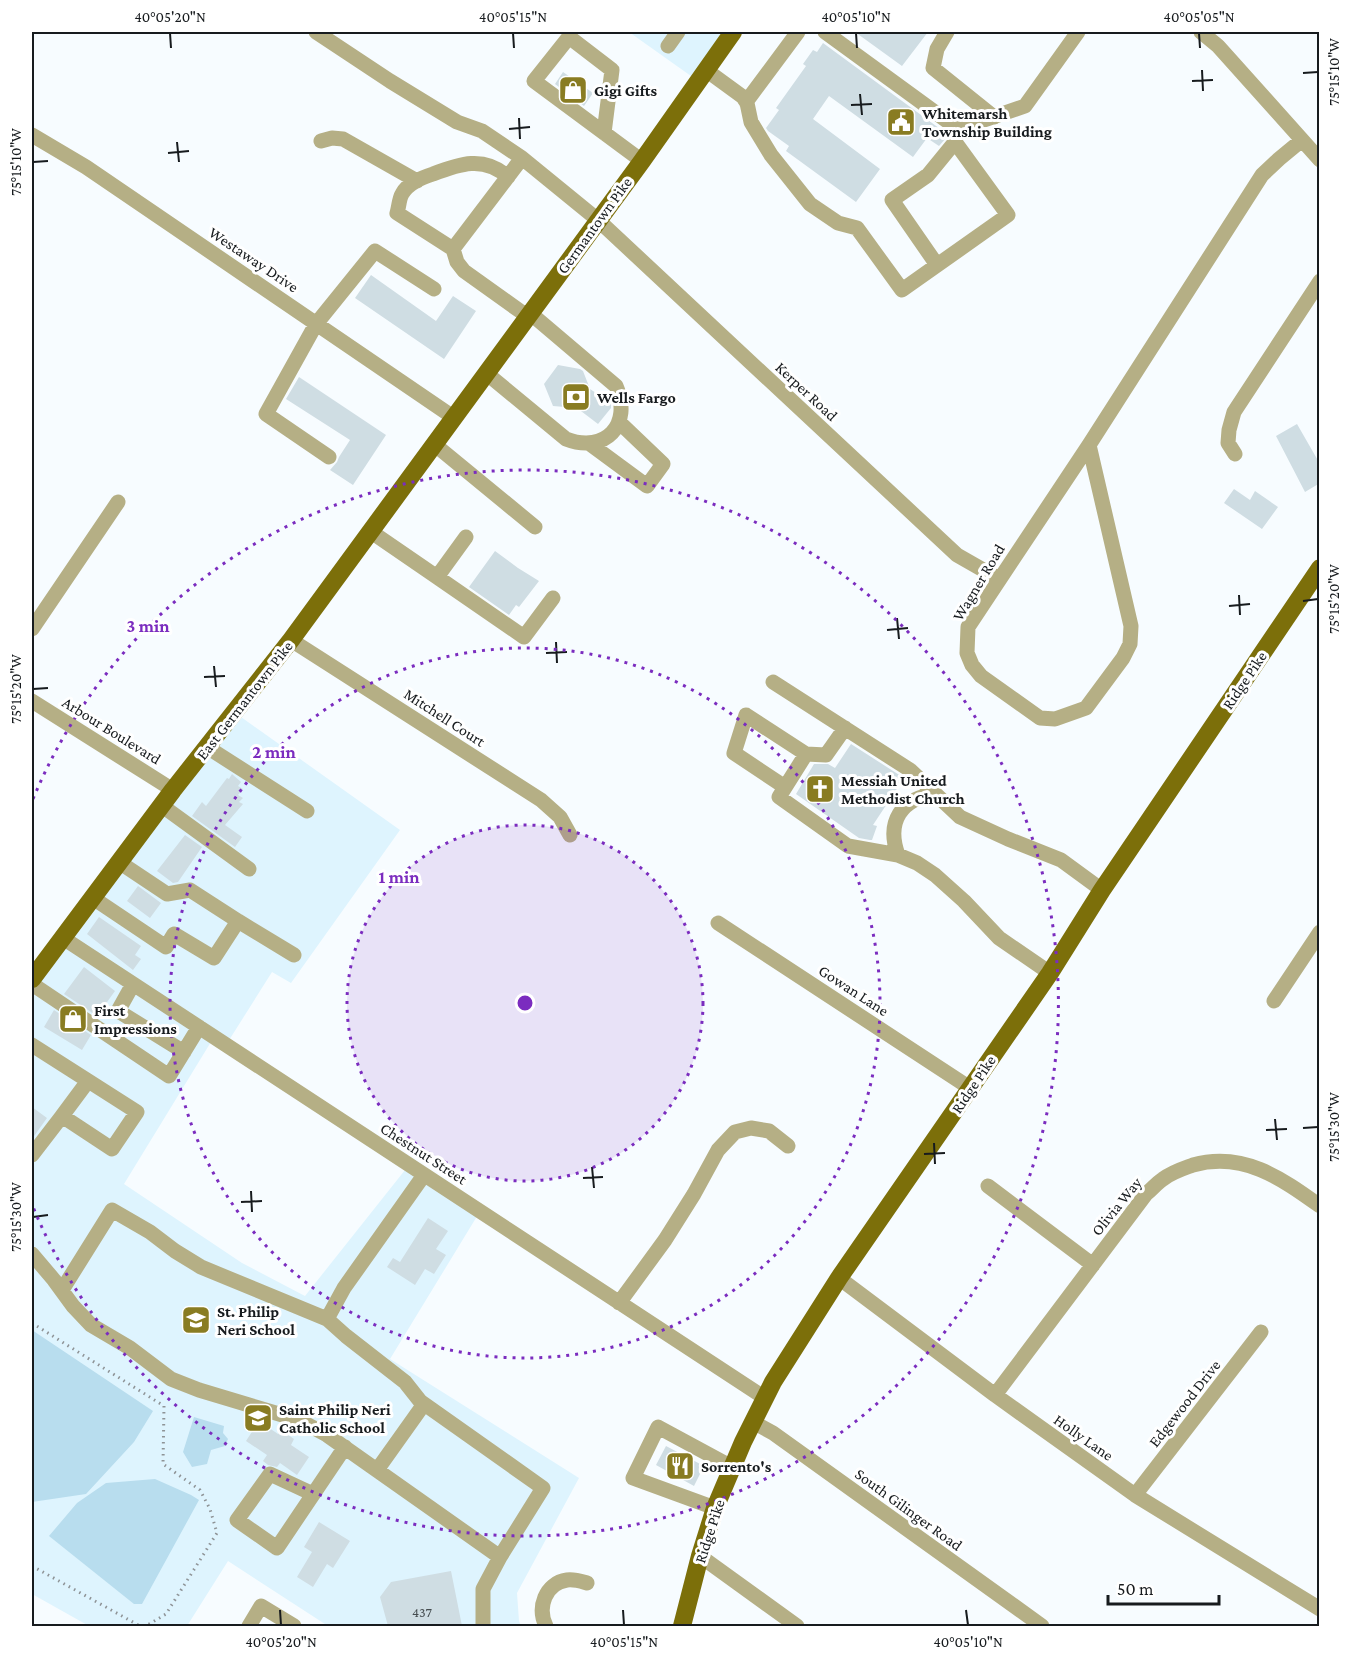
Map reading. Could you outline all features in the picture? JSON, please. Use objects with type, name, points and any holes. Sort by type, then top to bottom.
[{"type":"main road","name":"Germantown Pike","points":[[453,417],[642,161],[733,32]]},
{"type":"main road","name":"East Germantown Pike","points":[[32,979],[172,790],[291,640],[453,417]]},
{"type":"main road","name":"Ridge Pike","points":[[682,1626],[715,1508],[765,1398],[839,1278],[1050,973],[1102,890],[1320,568]]},
{"type":"street","name":"Kerper Road","points":[[316,32],[457,122],[482,131],[522,158],[598,220],[957,555],[999,579]]},
{"type":"street","points":[[668,46],[678,32]]},
{"type":"street","points":[[746,102],[798,32]]},
{"type":"street","points":[[706,70],[743,97],[751,122],[771,155],[810,204],[838,223],[857,228],[902,290],[1008,216],[956,136],[825,32]]},
{"type":"street","points":[[947,32],[937,49],[933,68],[994,117]]},
{"type":"street","points":[[937,266],[892,200],[928,176],[956,136],[994,117],[1025,106],[1078,32]]},
{"type":"street","points":[[1201,32],[1218,46],[1320,160]]},
{"type":"street","points":[[604,133],[612,70],[569,38],[534,81],[604,133],[642,161]]},
{"type":"street","name":"Westaway Drive","points":[[32,135],[86,167],[453,417]]},
{"type":"street","points":[[321,141],[332,138],[343,139],[417,181]]},
{"type":"street","name":"Wagner Road","points":[[1089,445],[1131,626],[1130,644],[1123,658],[1086,708],[1055,719],[1040,718],[981,676],[972,665],[967,653],[968,627],[1089,445],[1263,175],[1302,140]]},
{"type":"street","points":[[453,249],[522,158]]},
{"type":"street","points":[[486,373],[566,439],[578,444],[590,444],[602,440],[612,433],[619,422],[622,410],[621,397],[616,386],[530,313],[520,311],[464,271],[457,262],[453,249],[397,213],[401,195],[410,184],[458,165],[469,163],[493,167],[508,177]]},
{"type":"street","points":[[329,457],[266,414],[316,324],[375,251],[434,289]]},
{"type":"street","points":[[1235,454],[1228,443],[1234,412],[1320,281]]},
{"type":"street","points":[[590,444],[647,486],[663,464],[619,422]]},
{"type":"street","points":[[434,444],[536,527]]},
{"type":"street","points":[[32,629],[118,502]]},
{"type":"street","points":[[370,531],[524,637],[553,598]]},
{"type":"street","points":[[437,577],[466,537]]},
{"type":"street","name":"Mitchell Court","points":[[291,640],[542,800],[560,817],[570,835]]},
{"type":"street","points":[[773,682],[910,770],[960,817],[1061,860],[1102,890]]},
{"type":"street","name":"Arbour Boulevard","points":[[32,701],[172,790]]},
{"type":"street","points":[[785,787],[734,753],[746,715],[806,754],[826,755],[845,728]]},
{"type":"street","points":[[207,747],[307,811]]},
{"type":"street","points":[[806,754],[779,797],[848,846],[898,855],[917,863],[935,875],[964,901],[999,938],[1050,973]]},
{"type":"street","points":[[898,855],[893,831],[896,819],[912,800],[936,794]]},
{"type":"street","points":[[161,805],[249,869]]},
{"type":"street","points":[[119,862],[167,894],[190,890],[294,955]]},
{"type":"street","points":[[93,898],[166,947],[174,934],[214,958],[238,921]]},
{"type":"street","name":"Gowan Lane","points":[[718,922],[970,1088]]},
{"type":"street","points":[[1274,1001],[1320,932]]},
{"type":"street","name":"Chestnut Street","points":[[63,938],[765,1398]]},
{"type":"street","points":[[32,984],[169,1076],[199,1027]]},
{"type":"street","points":[[133,984],[118,1011],[184,1052]]},
{"type":"street","points":[[32,1045],[137,1112],[112,1149],[62,1116]]},
{"type":"street","points":[[32,1155],[88,1081]]},
{"type":"street","points":[[619,1303],[665,1240],[718,1150],[735,1132],[751,1128],[770,1131],[788,1146]]},
{"type":"street","name":"Olivia Way","points":[[995,1395],[1146,1194],[1163,1179],[1180,1169],[1219,1160],[1238,1163],[1263,1170],[1287,1183],[1320,1206]]},
{"type":"street","points":[[327,1319],[344,1288],[424,1175]]},
{"type":"street","points":[[988,1186],[1093,1265]]},
{"type":"street","points":[[62,1290],[112,1210],[150,1232],[201,1267],[327,1319],[405,1382],[424,1404],[543,1488],[483,1589],[483,1626]]},
{"type":"street","points":[[32,1254],[73,1306],[91,1324],[130,1348],[171,1378],[199,1390],[299,1420],[327,1435],[501,1557]]},
{"type":"street","name":"Holly Lane","points":[[839,1278],[995,1395],[1135,1495],[1320,1609]]},
{"type":"street","name":"Edgewood Drive","points":[[1135,1495],[1261,1332]]},
{"type":"street","points":[[377,1470],[424,1404]]},
{"type":"street","name":"South Gilinger Road","points":[[753,1422],[773,1433],[1042,1626]]},
{"type":"street","points":[[715,1508],[633,1478],[658,1427],[732,1467]]},
{"type":"street","points":[[313,1494],[270,1474],[237,1520],[277,1548],[345,1448]]},
{"type":"street","points":[[700,1556],[797,1626]]},
{"type":"street","points":[[546,1626],[541,1610],[543,1599],[549,1590],[566,1580],[586,1583]]},
{"type":"street","points":[[249,1626],[261,1606],[294,1626]]},
{"type":"path","points":[[32,1323],[164,1406],[163,1464],[200,1490],[210,1509],[217,1533],[166,1614],[146,1626]]},
{"type":"path","points":[[32,1566],[140,1626]]},
{"type":"shaded area","points":[[629,32],[733,32],[698,81]]},
{"type":"shaded area","name":"Saint Philip Neri Catholic School","points":[[234,712],[400,830],[291,983],[272,972],[226,1045],[214,1037],[124,1184],[242,1263],[305,1296],[409,1165],[479,1213],[390,1359],[579,1478],[517,1593],[521,1626],[328,1626],[228,1561],[187,1626],[89,1626],[32,1594],[32,979]]},
{"type":"shaded area","points":[[32,1330],[153,1411],[134,1442],[86,1494],[32,1502]]},
{"type":"shaded area","points":[[194,1417],[224,1426],[223,1433],[228,1439],[225,1446],[211,1450],[207,1464],[192,1467],[183,1452]]},
{"type":"shaded area","points":[[155,1479],[199,1500],[142,1604],[134,1604],[49,1536],[77,1503],[106,1483]]},
{"type":"building","points":[[855,32],[928,32],[902,66]]},
{"type":"building","name":"Whitemarsh Township Building","points":[[823,43],[947,134],[939,146],[927,138],[913,157],[829,96],[813,119],[880,169],[856,202],[786,151],[789,146],[766,128],[779,110],[776,108],[806,66],[803,64],[813,50],[817,52]]},
{"type":"building","name":"Gigi Gifts","points":[[563,72],[593,93],[584,106],[555,84]]},
{"type":"building","points":[[371,275],[436,321],[453,296],[476,311],[444,359],[355,298]]},
{"type":"building","name":"Wells Fargo","points":[[558,365],[583,371],[590,389],[611,403],[611,408],[598,424],[577,408],[553,406],[544,384]]},
{"type":"building","points":[[299,377],[386,435],[353,485],[330,470],[350,440],[286,399]]},
{"type":"building","points":[[1297,424],[1320,464],[1320,483],[1305,492],[1276,436]]},
{"type":"building","points":[[1234,489],[1250,500],[1255,491],[1278,507],[1262,529],[1224,503]]},
{"type":"building","points":[[495,551],[539,581],[519,607],[516,605],[509,615],[469,587]]},
{"type":"building","name":"Messiah United Methodist Church","points":[[851,744],[904,778],[873,825],[877,826],[872,840],[859,838],[796,794],[814,764],[828,764],[835,768]]},
{"type":"building","points":[[232,774],[241,782],[238,786],[243,789],[238,795],[243,798],[239,802],[243,804],[225,825],[242,837],[235,847],[192,816],[202,802],[206,806]]},
{"type":"building","points":[[185,835],[202,847],[178,882],[173,883],[157,871]]},
{"type":"building","points":[[138,886],[161,903],[150,918],[127,901]]},
{"type":"building","points":[[99,917],[141,946],[135,955],[141,959],[133,970],[87,934]]},
{"type":"building","points":[[84,967],[115,991],[97,1016],[64,994]]},
{"type":"building","points":[[54,1010],[91,1035],[82,1050],[44,1027]]},
{"type":"building","points":[[32,1107],[47,1118],[32,1139]]},
{"type":"building","points":[[428,1218],[448,1231],[436,1249],[446,1255],[434,1274],[425,1269],[415,1285],[387,1267],[393,1258],[400,1262]]},
{"type":"building","points":[[259,1421],[278,1434],[281,1430],[294,1439],[291,1445],[309,1457],[297,1475],[280,1463],[277,1467],[268,1465],[263,1461],[267,1455],[246,1441]]},
{"type":"building","name":"Sorrento's","points":[[666,1446],[704,1466],[694,1486],[656,1465]]},
{"type":"building","points":[[319,1522],[350,1541],[333,1568],[327,1564],[313,1587],[297,1577],[312,1552],[304,1547]]},
{"type":"building","points":[[451,1571],[462,1626],[388,1626],[380,1597],[391,1582]]},
{"type":"place","name":"Gigi Gifts","points":[[573,90]]},
{"type":"place","name":"Whitemarsh Township Building","points":[[901,122]]},
{"type":"place","name":"Wells Fargo","points":[[576,397]]},
{"type":"place","name":"Messiah United Methodist Church","points":[[820,789]]},
{"type":"place","name":"First Impressions","points":[[73,1019]]},
{"type":"place","name":"St. Philip Neri School","points":[[196,1320]]},
{"type":"place","name":"Saint Philip Neri Catholic School","points":[[258,1418]]},
{"type":"place","name":"Sorrento's","points":[[680,1466]]}]
